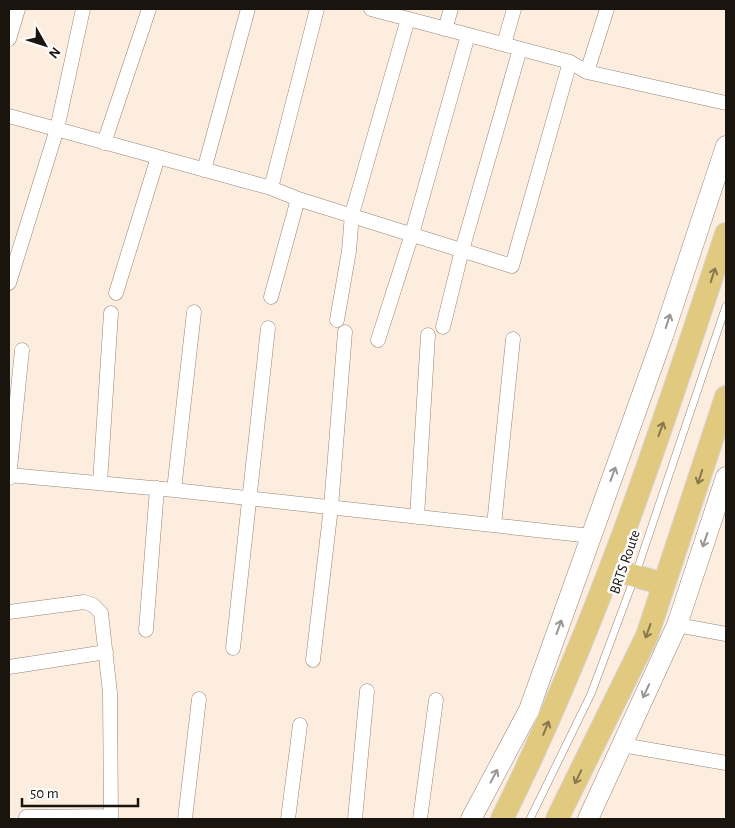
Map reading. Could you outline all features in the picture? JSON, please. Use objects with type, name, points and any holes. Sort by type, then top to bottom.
[{"type":"main road","points":[[502,819],[538,747],[610,569],[663,424],[726,234]]},
{"type":"main road","points":[[557,819],[647,636],[726,397]]},
{"type":"main road","points":[[610,569],[664,584]]},
{"type":"street","points":[[9,39],[18,9]]},
{"type":"street","points":[[9,282],[57,129],[83,9]]},
{"type":"street","points":[[104,143],[149,9]]},
{"type":"street","points":[[204,170],[248,9]]},
{"type":"street","points":[[271,188],[317,9]]},
{"type":"street","points":[[371,9],[570,62],[587,72],[726,103]]},
{"type":"street","points":[[445,29],[450,9]]},
{"type":"street","points":[[504,44],[514,9]]},
{"type":"street","points":[[587,72],[606,9]]},
{"type":"street","points":[[313,660],[331,507],[341,326],[352,214],[408,19]]},
{"type":"street","points":[[378,340],[412,234],[468,35]]},
{"type":"street","points":[[443,327],[462,250],[520,49]]},
{"type":"street","points":[[9,116],[271,188],[298,199],[352,214],[512,266],[570,62]]},
{"type":"street","points":[[471,819],[529,710],[663,336],[726,146]]},
{"type":"street","points":[[116,293],[158,157]]},
{"type":"street","points":[[271,297],[298,199]]},
{"type":"street","points":[[174,490],[194,312]]},
{"type":"street","points":[[100,483],[111,313]]},
{"type":"street","points":[[233,648],[268,328]]},
{"type":"street","points":[[418,517],[428,335]]},
{"type":"street","points":[[494,525],[513,339]]},
{"type":"street","points":[[22,350],[9,476],[157,488],[592,536]]},
{"type":"street","points":[[588,819],[676,625],[721,512],[726,477]]},
{"type":"street","points":[[146,630],[157,488]]},
{"type":"street","points":[[9,612],[84,602],[93,605],[101,613],[110,694],[111,817],[26,818]]},
{"type":"street","points":[[676,625],[726,634]]},
{"type":"street","points":[[9,667],[106,652]]},
{"type":"street","points":[[355,819],[367,691]]},
{"type":"street","points":[[185,819],[199,699]]},
{"type":"street","points":[[420,819],[436,700]]},
{"type":"street","points":[[288,819],[300,725]]},
{"type":"street","points":[[622,745],[726,763]]},
{"type":"lane","name":"BRTS Route","points":[[530,819],[591,694],[635,576],[726,306]]}]
